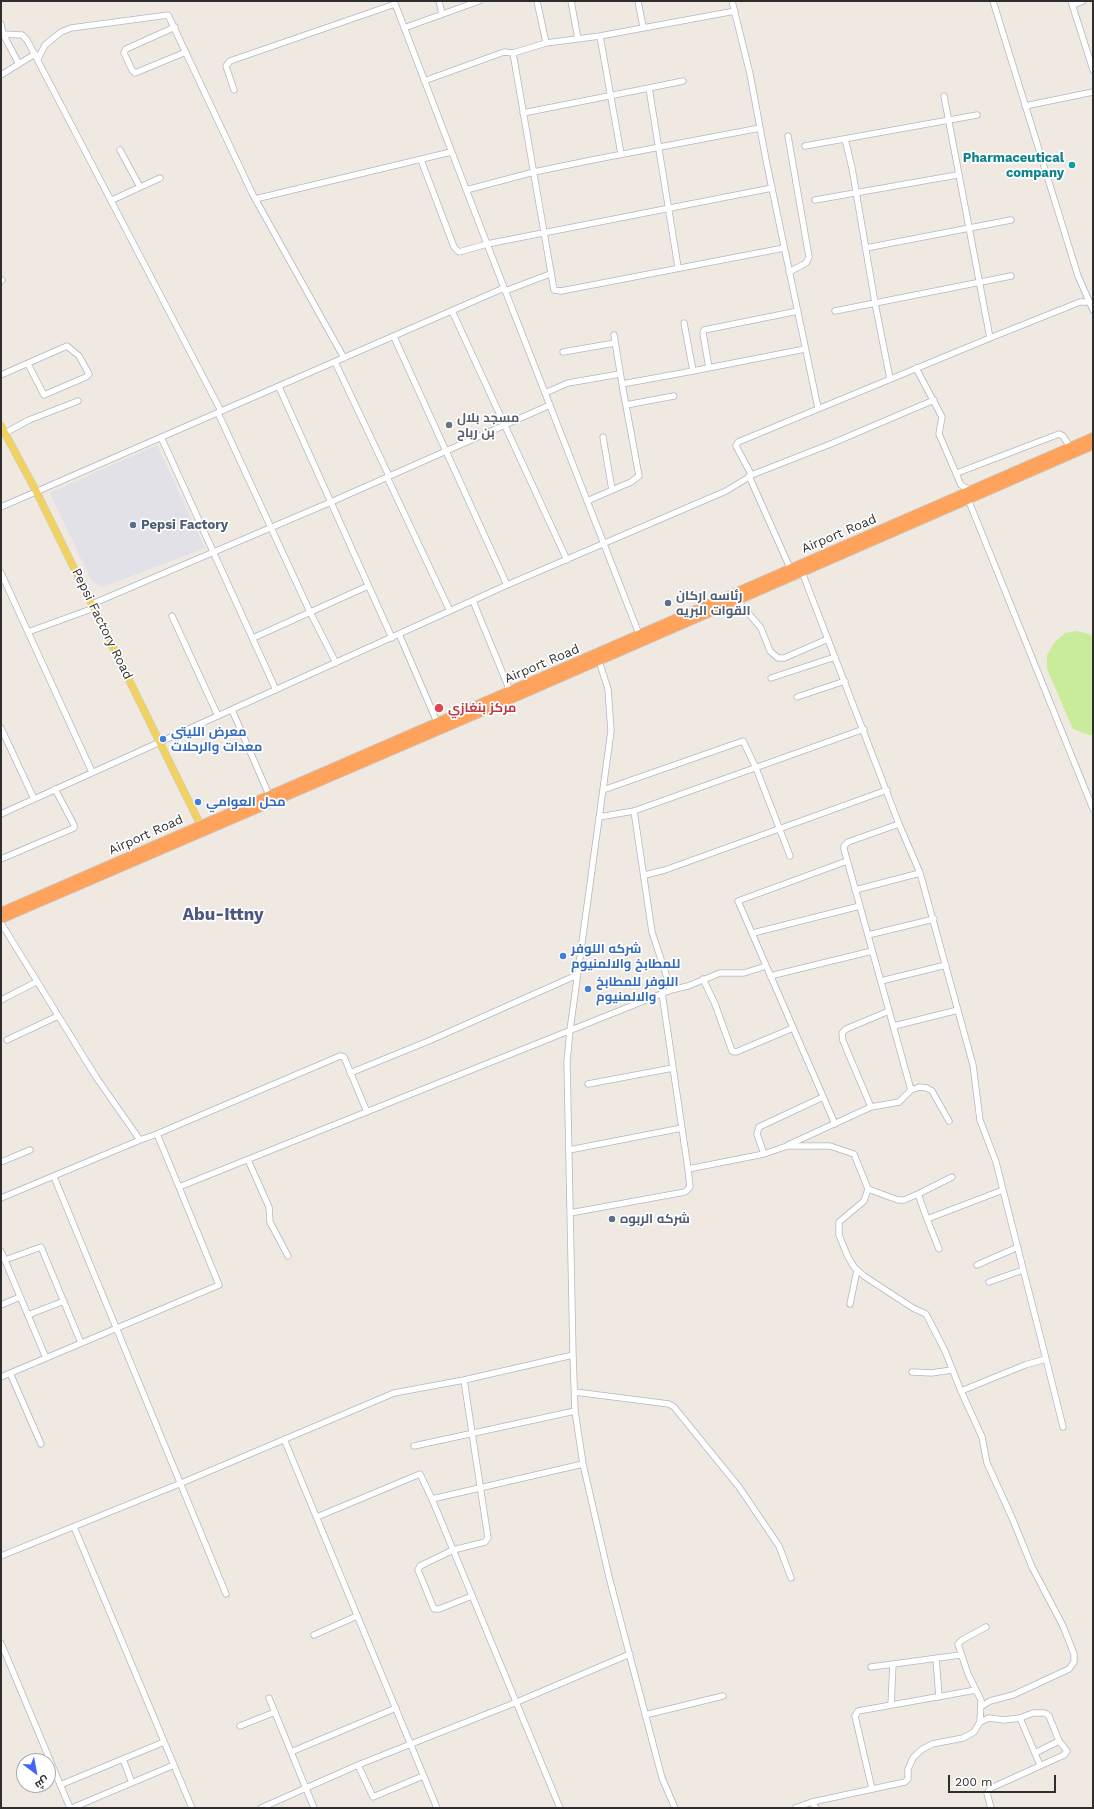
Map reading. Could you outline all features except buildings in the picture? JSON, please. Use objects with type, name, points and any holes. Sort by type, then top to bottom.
[{"type":"highway","name":"Airport Road","points":[[1,919],[47,895],[200,824],[510,691],[1093,437]]},
{"type":"highway","name":"Airport Road","points":[[1,912],[47,895],[599,661],[1093,445]]},
{"type":"main road","name":"Pepsi Factory Road","points":[[1,426],[36,491],[200,824]]},
{"type":"street","points":[[439,1],[442,14]]},
{"type":"street","points":[[404,28],[471,2],[478,1]]},
{"type":"street","points":[[537,1],[546,43]]},
{"type":"street","points":[[571,1],[578,38]]},
{"type":"street","points":[[638,1],[644,27]]},
{"type":"street","points":[[732,1],[750,74],[784,248],[818,408]]},
{"type":"street","points":[[993,1],[1085,295],[1093,310]]},
{"type":"street","points":[[1083,1],[1072,3],[1090,51],[1093,70]]},
{"type":"street","points":[[234,90],[226,66],[230,61],[395,2],[486,244],[505,289],[639,634]]},
{"type":"street","points":[[424,82],[504,52],[513,54],[546,43],[600,36],[734,11]]},
{"type":"street","points":[[1,75],[19,64],[37,57],[45,45],[53,38],[71,28],[165,15],[170,16],[255,199],[344,358]]},
{"type":"street","points":[[1,24],[2,34],[19,64]]},
{"type":"street","points":[[175,27],[126,49],[124,52],[132,70],[135,73],[186,52]]},
{"type":"street","points":[[2,34],[25,37],[37,57],[220,412],[310,612],[336,663]]},
{"type":"street","points":[[600,36],[621,154]]},
{"type":"street","points":[[513,54],[553,289],[556,291],[784,248]]},
{"type":"street","points":[[523,113],[683,81]]},
{"type":"street","points":[[649,88],[678,267]]},
{"type":"street","points":[[1025,106],[1093,92]]},
{"type":"street","points":[[944,96],[968,230],[990,338]]},
{"type":"street","points":[[805,146],[977,115]]},
{"type":"street","points":[[466,190],[534,172],[760,128]]},
{"type":"street","points":[[788,136],[809,257],[806,263],[789,272]]},
{"type":"street","points":[[845,140],[890,379]]},
{"type":"street","points":[[120,150],[140,187]]},
{"type":"street","points":[[255,199],[451,152]]},
{"type":"street","points":[[421,160],[455,250],[460,252],[486,244],[772,188]]},
{"type":"street","points":[[815,200],[958,175]]},
{"type":"street","points":[[112,200],[160,178]]},
{"type":"street","points":[[866,248],[968,230],[1011,220]]},
{"type":"street","points":[[1,506],[505,289],[550,274]]},
{"type":"street","points":[[835,311],[979,284],[1011,276]]},
{"type":"street","points":[[1080,302],[1085,295]]},
{"type":"street","points":[[790,568],[736,446],[738,442],[1080,302],[1089,302]]},
{"type":"street","points":[[452,312],[567,560]]},
{"type":"street","points":[[709,368],[703,332],[704,330],[798,312]]},
{"type":"street","points":[[684,324],[693,371]]},
{"type":"street","points":[[587,501],[637,479],[639,476],[614,335]]},
{"type":"street","points":[[394,337],[507,585]]},
{"type":"street","points":[[563,352],[615,343]]},
{"type":"street","points":[[1,375],[68,346],[81,359],[89,374],[86,377],[44,395],[28,364]]},
{"type":"street","points":[[622,384],[805,349]]},
{"type":"street","points":[[335,362],[450,611]]},
{"type":"street","points":[[916,368],[942,417],[939,434],[961,485],[958,495]]},
{"type":"street","points":[[545,393],[568,383],[620,374]]},
{"type":"street","points":[[279,387],[392,638]]},
{"type":"street","points":[[626,404],[674,396]]},
{"type":"street","points":[[1,814],[507,585],[726,491],[750,476],[934,400]]},
{"type":"street","points":[[5,433],[28,420],[78,401]]},
{"type":"street","points":[[28,632],[93,606],[550,405]]},
{"type":"street","points":[[957,473],[1059,434],[1063,436],[1070,447]]},
{"type":"street","points":[[161,437],[276,690]]},
{"type":"street","points":[[603,437],[612,490]]},
{"type":"street","points":[[961,485],[970,490]]},
{"type":"street","points":[[968,499],[1093,809]]},
{"type":"street","points":[[802,572],[864,729],[899,824],[920,873],[934,919],[973,1065],[980,1120],[996,1162],[1063,1427]]},
{"type":"street","points":[[1,573],[92,772]]},
{"type":"street","points":[[253,638],[368,586]]},
{"type":"street","points":[[737,600],[761,628],[770,651],[778,658],[784,658],[828,639]]},
{"type":"street","points":[[473,601],[510,691]]},
{"type":"street","points":[[172,616],[218,716]]},
{"type":"street","points":[[399,634],[437,722]]},
{"type":"street","points":[[771,678],[835,657]]},
{"type":"street","points":[[599,661],[606,679],[611,720],[608,758],[570,1030],[567,1062],[572,1355],[582,1464],[645,1715],[662,1778],[674,1808]]},
{"type":"street","points":[[797,697],[845,681]]},
{"type":"street","points":[[232,710],[269,795]]},
{"type":"street","points":[[1,728],[34,799]]},
{"type":"street","points":[[599,817],[634,811],[864,729]]},
{"type":"street","points":[[603,790],[743,741],[756,768],[790,856]]},
{"type":"street","points":[[1,859],[74,828],[74,825],[55,789]]},
{"type":"street","points":[[645,874],[665,870],[887,790]]},
{"type":"street","points":[[634,811],[645,874],[652,932],[670,990]]},
{"type":"street","points":[[899,824],[846,843],[844,849],[911,1090]]},
{"type":"street","points":[[835,1124],[738,901],[847,861]]},
{"type":"street","points":[[856,890],[920,873]]},
{"type":"street","points":[[753,933],[860,906]]},
{"type":"street","points":[[868,935],[934,919]]},
{"type":"street","points":[[1,923],[96,1077],[140,1140]]},
{"type":"street","points":[[770,976],[872,951]]},
{"type":"street","points":[[881,980],[946,965]]},
{"type":"street","points":[[179,1187],[662,993],[688,986],[720,973],[744,972],[766,966]]},
{"type":"street","points":[[350,1073],[431,1040],[578,975]]},
{"type":"street","points":[[703,979],[715,1004],[732,1051],[736,1052],[793,1028]]},
{"type":"street","points":[[1,1000],[36,982]]},
{"type":"street","points":[[570,1213],[685,1192],[690,1187],[662,993]]},
{"type":"street","points":[[894,1026],[958,1010]]},
{"type":"street","points":[[871,1106],[843,1041],[842,1033],[846,1029],[889,1011]]},
{"type":"street","points":[[6,1040],[58,1016]]},
{"type":"street","points":[[1,1198],[342,1056],[367,1112]]},
{"type":"street","points":[[588,1084],[673,1068]]},
{"type":"street","points":[[688,1168],[764,1154],[787,1146],[871,1106],[900,1102],[911,1090],[923,1087],[932,1091],[949,1121]]},
{"type":"street","points":[[764,1154],[757,1134],[759,1127],[823,1097]]},
{"type":"street","points":[[569,1150],[682,1128]]},
{"type":"street","points":[[1,1377],[116,1327],[219,1285],[157,1134]]},
{"type":"street","points":[[787,1146],[830,1146],[851,1152],[856,1156],[868,1189],[864,1201],[842,1218],[839,1225],[839,1235],[848,1257],[857,1270],[913,1308],[926,1314],[945,1351],[982,1437],[987,1463],[1013,1520],[1032,1567],[1063,1626],[1075,1658],[1069,1669],[1023,1691],[990,1701],[982,1706]]},
{"type":"street","points":[[1,1162],[30,1150]]},
{"type":"street","points":[[248,1160],[269,1208],[270,1222],[288,1256]]},
{"type":"street","points":[[54,1176],[83,1251],[116,1327],[179,1484],[226,1594]]},
{"type":"street","points":[[868,1189],[898,1200],[904,1200],[952,1177]]},
{"type":"street","points":[[928,1219],[1003,1190]]},
{"type":"street","points":[[918,1194],[939,1249]]},
{"type":"street","points":[[5,1260],[41,1247],[81,1343]]},
{"type":"street","points":[[977,1264],[1018,1247]]},
{"type":"street","points":[[1,1250],[46,1358]]},
{"type":"street","points":[[850,1304],[857,1270]]},
{"type":"street","points":[[989,1282],[1023,1270]]},
{"type":"street","points":[[1,1305],[20,1296]]},
{"type":"street","points":[[28,1315],[64,1301]]},
{"type":"street","points":[[1,1556],[179,1484],[394,1393],[464,1380],[572,1355]]},
{"type":"street","points":[[961,1391],[1012,1370],[1046,1359]]},
{"type":"street","points":[[912,1372],[931,1373],[952,1370]]},
{"type":"street","points":[[10,1373],[41,1444]]},
{"type":"street","points":[[464,1380],[488,1538],[485,1542],[453,1550],[422,1565],[418,1569],[433,1608],[439,1609],[472,1596]]},
{"type":"street","points":[[575,1392],[669,1404],[674,1407],[739,1487],[779,1546],[791,1578]]},
{"type":"street","points":[[414,1446],[576,1411]]},
{"type":"street","points":[[284,1439],[437,1808]]},
{"type":"street","points":[[432,1499],[582,1464]]},
{"type":"street","points":[[317,1517],[420,1474],[432,1499],[560,1808]]},
{"type":"street","points":[[74,1527],[192,1808]]},
{"type":"street","points":[[314,1635],[357,1616]]},
{"type":"street","points":[[795,1808],[812,1802],[905,1782],[908,1778],[909,1766],[918,1752],[932,1744],[971,1735],[980,1722],[982,1706],[958,1648],[959,1642],[986,1627]]},
{"type":"street","points":[[1,1643],[71,1808],[174,1765]]},
{"type":"street","points":[[261,1808],[358,1765],[517,1702],[630,1654]]},
{"type":"street","points":[[871,1667],[960,1655]]},
{"type":"street","points":[[936,1658],[939,1697]]},
{"type":"street","points":[[890,1705],[893,1664]]},
{"type":"street","points":[[872,1789],[855,1716],[858,1711],[862,1709],[976,1690]]},
{"type":"street","points":[[645,1715],[723,1696]]},
{"type":"street","points":[[270,1698],[314,1808]]},
{"type":"street","points":[[292,1752],[396,1708]]},
{"type":"street","points":[[240,1726],[275,1712]]},
{"type":"street","points":[[980,1722],[992,1717],[1004,1720],[1020,1718],[1033,1713],[1045,1713],[1049,1716],[1059,1741],[1067,1753],[990,1788],[987,1793],[991,1808]]},
{"type":"street","points":[[1020,1718],[1040,1765]]},
{"type":"street","points":[[1034,1753],[1059,1741]]},
{"type":"street","points":[[60,1785],[164,1742]]},
{"type":"street","points":[[122,1759],[132,1783]]},
{"type":"street","points":[[358,1765],[373,1797],[423,1776]]},
{"type":"street","points":[[812,1802],[816,1808]]},
{"type":"shaded area","points":[[157,445],[205,548],[103,587],[92,582],[50,493]]},
{"type":"green space","points":[[1077,631],[1089,634],[1093,637],[1093,735],[1073,729],[1047,669],[1047,655],[1054,643],[1065,633]]},
{"type":"place","name":"Pharmaceutical company","points":[[1072,165]]},
{"type":"place","name":"مسجد بلال بن رباح","points":[[449,425]]},
{"type":"place","name":"Pepsi Factory","points":[[133,525]]},
{"type":"place","name":"رئاسه اركان القوات البريه","points":[[668,603]]},
{"type":"place","name":"مركز بنغازي","points":[[439,708]]},
{"type":"place","name":"معرض الليتي معدات والرحلات","points":[[163,739]]},
{"type":"place","name":"محل العوامي","points":[[198,802]]},
{"type":"place","name":"شركه اللوفر للمطابخ والالمنيوم","points":[[563,956]]},
{"type":"place","name":"اللوفر للمطابخ والالمنيوم","points":[[588,989]]},
{"type":"place","name":"شركه الربوه","points":[[612,1219]]},
{"type":"district","name":"Abu-Ittny","points":[[223,915]]}]
